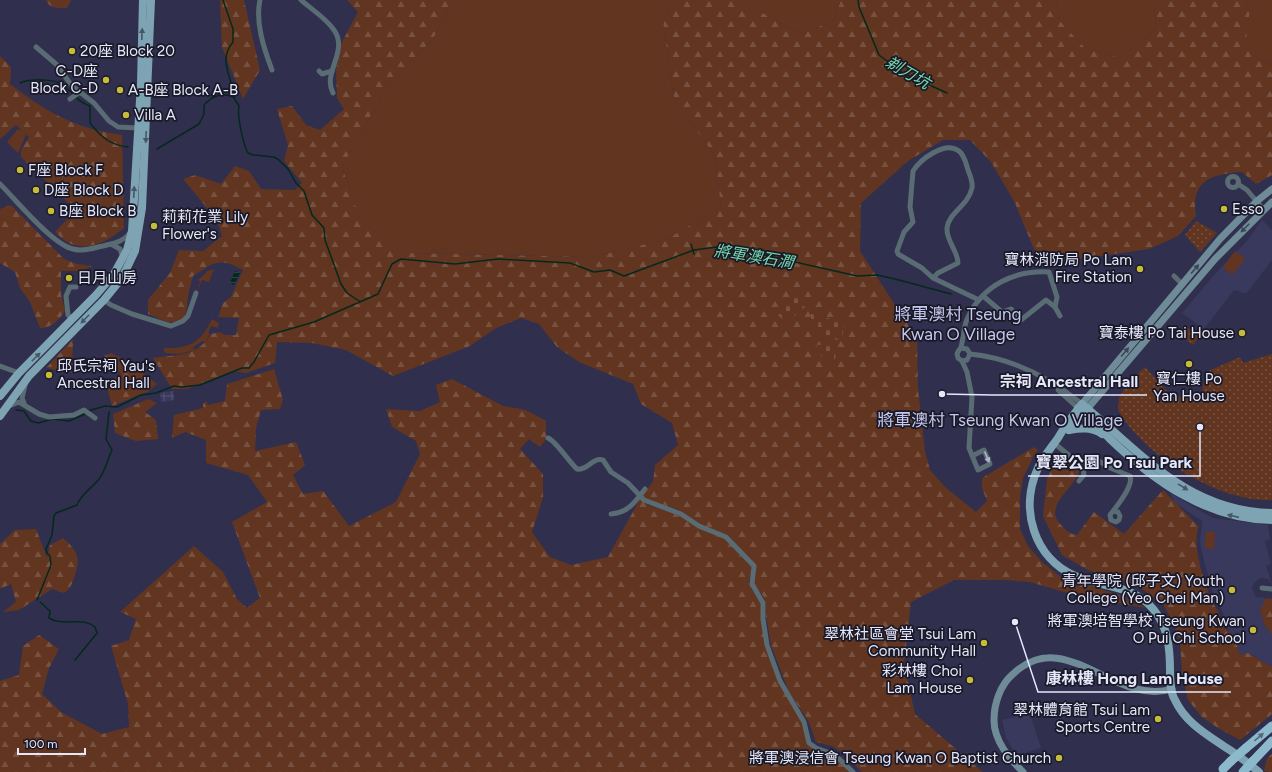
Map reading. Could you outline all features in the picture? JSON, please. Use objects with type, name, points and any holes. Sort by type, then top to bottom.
[{"type":"highway","points":[[1222,769],[1272,726]]},
{"type":"highway","points":[[1243,772],[1272,741]]},
{"type":"main road","points":[[0,396],[19,373],[114,274],[123,259],[132,231],[143,0]]},
{"type":"main road","points":[[2,414],[29,376],[104,300],[122,278],[129,266],[138,239],[144,171],[151,0]]},
{"type":"main road","points":[[1056,440],[1069,430],[1083,408],[1220,239],[1257,201],[1272,189]]},
{"type":"main road","points":[[1259,772],[1196,727],[1175,701],[1172,689],[1167,638],[1161,620],[1150,606],[1137,595],[1128,590],[1081,578],[1061,568],[1046,554],[1036,537],[1030,518],[1032,488],[1038,468],[1064,426],[1083,408],[1214,259],[1272,202]]},
{"type":"main road","points":[[1083,408],[1110,439],[1161,482],[1197,504],[1234,516],[1272,520]]},
{"type":"main road","points":[[1083,408],[1162,472],[1195,494],[1210,501],[1239,510],[1272,512]]},
{"type":"main road","points":[[1069,430],[1080,428],[1092,429],[1110,439]]},
{"type":"main road","points":[[1023,772],[1001,747],[994,724],[994,713],[1001,690],[1012,675],[1028,663],[1043,659],[1059,658],[1070,660],[1121,685],[1149,693],[1158,693],[1172,689]]},
{"type":"street","points":[[260,0],[259,18],[266,54],[272,70]]},
{"type":"street","points":[[301,0],[334,30],[339,51],[331,74],[331,88],[333,93]]},
{"type":"street","points":[[36,47],[56,64],[78,93],[94,103],[109,121],[118,127],[138,128]]},
{"type":"street","points":[[319,71],[322,74],[327,74],[333,71]]},
{"type":"street","points":[[71,98],[78,93]]},
{"type":"street","points":[[933,278],[938,273],[958,263],[948,237],[948,223],[951,217],[967,201],[972,185],[963,155],[951,148],[933,153],[913,171],[910,207],[913,222],[904,232],[897,249],[898,254],[922,268],[933,278],[981,298],[1002,312],[1011,308],[1021,320],[1046,300],[1055,307],[1060,316]]},
{"type":"street","points":[[0,184],[54,238],[66,247],[82,250],[111,244],[123,240],[132,231]]},
{"type":"street","points":[[1238,184],[1247,190],[1264,210]]},
{"type":"street","points":[[111,244],[120,249],[123,259]]},
{"type":"street","points":[[972,456],[968,440],[972,417],[972,397],[969,379],[962,361],[958,358],[957,354],[961,348],[966,322],[981,298],[996,285],[1011,277],[1027,272],[1049,272],[1057,297],[1055,307]]},
{"type":"street","points":[[1174,276],[1182,284]]},
{"type":"street","points":[[73,318],[68,315],[66,296],[70,287],[76,287]]},
{"type":"street","points":[[104,300],[111,305],[132,314],[171,326],[178,325],[188,316],[196,293]]},
{"type":"street","points":[[961,348],[967,349],[970,354]]},
{"type":"street","points":[[970,354],[992,357],[1018,365],[1052,384],[1083,408]]},
{"type":"street","points":[[962,361],[967,360],[970,354]]},
{"type":"street","points":[[0,366],[19,373]]},
{"type":"street","points":[[24,403],[23,389],[29,376]]},
{"type":"street","points":[[2,414],[15,402],[24,403],[39,414],[49,417],[74,415],[82,410],[94,418]]},
{"type":"street","points":[[548,438],[553,440],[564,456],[578,470],[583,469],[597,459],[605,461],[611,472],[628,483],[649,503],[682,514],[699,526],[726,537],[752,564],[754,568],[753,586],[763,603],[768,647],[780,681],[804,722],[809,742],[816,748],[833,754],[853,772]]},
{"type":"street","points":[[1056,440],[1080,464],[1084,473],[1080,482]]},
{"type":"street","points":[[1080,464],[1088,456],[1092,456],[1108,467],[1130,476],[1132,481],[1130,487],[1115,507],[1114,511]]},
{"type":"street","points":[[611,514],[621,514],[628,509],[645,489]]},
{"type":"street","points":[[1262,588],[1272,590]]},
{"type":"shaded area","points":[[1262,220],[1272,230],[1272,260],[1246,294],[1234,290],[1204,329],[1182,313],[1214,275],[1247,241]]},
{"type":"shaded area","points":[[235,271],[240,273],[234,285],[230,283]]},
{"type":"shaded area","points":[[173,391],[175,400],[161,402],[160,393]]},
{"type":"shaded area","points":[[1170,493],[1213,518],[1268,525],[1270,540],[1265,541],[1271,564],[1266,566],[1272,584],[1268,579],[1260,578],[1254,583],[1252,589],[1256,597],[1266,598],[1260,610],[1265,626],[1272,634],[1272,667],[1249,653],[1240,655],[1234,635],[1229,631],[1221,608],[1215,599],[1204,561],[1200,542],[1202,521],[1175,503]]},
{"type":"shaded area","points":[[1021,711],[1030,714],[1041,748],[1021,754],[1019,759],[1006,738],[1002,720],[1015,717]]},
{"type":"green space","points":[[46,0],[71,0],[67,8],[58,8],[49,5]]},
{"type":"green space","points":[[220,0],[244,0],[260,70],[243,99],[222,47]]},
{"type":"green space","points":[[347,0],[452,0],[433,39],[386,88],[342,167],[361,222],[407,253],[592,257],[667,239],[721,207],[715,156],[674,99],[663,21],[674,0],[738,0],[802,34],[834,20],[841,0],[1056,0],[1060,21],[1084,47],[1119,58],[1156,30],[1154,0],[1246,0],[1250,9],[1245,47],[1265,64],[1272,62],[1272,175],[1256,184],[1242,172],[1213,177],[1206,181],[1196,194],[1196,216],[1178,236],[1149,249],[1045,264],[1034,249],[1015,203],[991,162],[970,140],[943,140],[908,161],[861,203],[860,251],[917,339],[918,389],[925,451],[930,470],[945,487],[976,512],[987,501],[982,488],[982,478],[1034,447],[1038,450],[1023,478],[1020,497],[1020,529],[1028,546],[1042,562],[1061,577],[1123,596],[1146,608],[1081,597],[1030,582],[1005,580],[954,580],[911,602],[904,663],[915,714],[983,772],[862,772],[842,752],[832,746],[816,742],[809,722],[789,692],[771,645],[766,616],[766,604],[763,596],[756,588],[754,581],[756,574],[755,565],[728,535],[700,524],[677,509],[650,501],[642,495],[653,482],[655,465],[678,445],[672,423],[641,404],[633,384],[579,362],[557,347],[539,324],[521,318],[496,328],[470,346],[393,376],[346,350],[312,343],[277,342],[275,363],[246,373],[234,371],[187,389],[172,389],[153,358],[186,354],[199,347],[211,334],[219,332],[226,335],[236,335],[239,318],[218,317],[223,303],[231,297],[243,270],[228,263],[222,262],[206,267],[193,276],[186,314],[181,320],[169,322],[148,314],[148,300],[170,273],[179,250],[203,251],[222,236],[217,220],[183,179],[195,175],[221,184],[235,166],[249,171],[261,189],[295,190],[302,183],[284,161],[288,145],[277,109],[292,106],[306,125],[320,130],[344,109],[337,98],[336,70],[342,42],[358,12]]},
{"type":"green space","points":[[452,0],[674,0],[663,21],[674,99],[715,156],[721,207],[667,239],[592,257],[406,253],[361,222],[342,167],[386,88],[433,39]]},
{"type":"green space","points":[[738,0],[841,0],[834,20],[802,34]]},
{"type":"green space","points":[[1056,0],[1154,0],[1156,30],[1119,58],[1084,47],[1060,21]]},
{"type":"green space","points":[[1246,0],[1272,0],[1272,62],[1265,64],[1244,47],[1250,9]]},
{"type":"green space","points":[[0,56],[11,67],[10,84],[49,111],[62,118],[90,128],[122,135],[124,228],[118,233],[97,244],[82,246],[67,242],[55,232],[76,210],[21,157],[21,150],[29,137],[16,125],[0,139]]},
{"type":"green space","points":[[18,129],[23,131],[26,135],[18,153],[7,142]]},
{"type":"green space","points":[[11,205],[64,259],[77,264],[92,266],[82,271],[61,271],[61,294],[65,311],[58,320],[48,327],[40,328],[30,302],[20,288],[15,272],[0,263],[0,209]]},
{"type":"green space","points":[[1196,221],[1217,233],[1200,252],[1185,235]]},
{"type":"green space","points":[[1235,251],[1245,259],[1232,275],[1223,267]]},
{"type":"green space","points":[[214,269],[209,282],[202,280],[197,291],[193,289],[197,290],[200,282],[198,280],[207,271]]},
{"type":"green space","points":[[795,294],[807,305],[786,323],[775,312]]},
{"type":"green space","points":[[811,313],[823,315],[819,330],[811,328]]},
{"type":"green space","points":[[826,318],[844,320],[842,341],[826,337]]},
{"type":"green space","points":[[212,319],[219,323],[218,328],[211,326],[208,333],[210,334],[205,342],[203,341],[193,347],[195,350],[179,354],[166,353],[164,351],[164,348],[181,347],[199,339]]},
{"type":"green space","points":[[1184,325],[1199,336],[1193,345],[1178,333]]},
{"type":"green space","points":[[73,339],[72,373],[46,368]]},
{"type":"green space","points":[[837,344],[835,360],[824,361],[816,345]]},
{"type":"green space","points":[[111,353],[127,361],[157,384],[149,391],[112,406],[106,383],[121,374],[104,356]]},
{"type":"green space","points":[[1272,354],[1272,500],[1251,499],[1230,494],[1207,485],[1185,473],[1164,459],[1145,443],[1130,427],[1118,410],[1119,398],[1132,375],[1134,377],[1145,367],[1172,397],[1201,395],[1206,372],[1240,357],[1243,363]]},
{"type":"green space","points":[[274,369],[283,400],[280,409],[261,410],[256,428],[255,451],[296,442],[305,465],[293,475],[303,494],[323,491],[349,526],[396,502],[420,454],[416,441],[392,427],[386,409],[420,411],[440,402],[436,385],[452,379],[503,406],[526,410],[546,421],[546,439],[540,447],[529,439],[520,449],[543,474],[543,497],[532,532],[550,557],[571,565],[608,557],[640,499],[648,505],[675,514],[725,539],[751,567],[749,581],[752,590],[759,598],[761,605],[761,616],[775,664],[812,745],[830,750],[839,756],[855,772],[0,772],[0,681],[19,675],[23,646],[39,635],[59,649],[49,668],[42,694],[61,712],[102,734],[129,727],[128,704],[111,646],[129,640],[136,619],[120,612],[194,546],[223,572],[237,599],[247,608],[260,598],[232,522],[267,502],[248,475],[206,463],[206,440],[185,432],[172,438],[174,415],[203,408],[203,404],[206,401],[208,405],[225,401],[227,384]]},
{"type":"green space","points":[[148,399],[157,403],[145,412],[156,420],[158,439],[136,441],[115,433],[113,414]]},
{"type":"green space","points":[[1059,452],[1079,471],[1072,484],[1061,498],[1055,512],[1057,519],[1062,526],[1070,533],[1077,535],[1094,512],[1124,534],[1163,490],[1199,527],[1196,542],[1199,562],[1210,597],[1220,615],[1224,628],[1234,635],[1240,655],[1248,653],[1272,667],[1272,714],[1240,740],[1202,717],[1188,700],[1182,672],[1180,642],[1173,622],[1163,604],[1138,586],[1088,570],[1062,555],[1043,516],[1047,479]]},
{"type":"green space","points":[[36,529],[47,558],[50,545],[63,538],[75,550],[78,564],[72,583],[64,593],[52,589],[19,610],[3,612],[16,602],[11,584],[0,589],[0,544],[15,530]]},
{"type":"green space","points":[[1206,532],[1215,532],[1214,549],[1205,548]]},
{"type":"green space","points":[[1266,598],[1272,599],[1272,634],[1265,626],[1260,610]]},
{"type":"green space","points":[[1272,754],[1272,772],[1264,771],[1267,758]]},
{"type":"waterway","points":[[223,0],[233,29],[233,42],[228,49],[226,63],[234,98]]},
{"type":"waterway","name":"剃刀坑","points":[[858,0],[859,7],[879,55],[903,73],[947,93]]},
{"type":"waterway","points":[[20,83],[48,80],[63,85],[81,102],[90,106],[90,123],[106,140],[128,147]]},
{"type":"waterway","points":[[157,149],[199,124],[204,114],[204,105],[214,97],[226,95],[234,98],[239,106],[241,130],[248,153],[253,155],[274,157],[288,169],[296,183],[304,191],[312,215],[324,228],[325,240],[341,284],[347,293],[359,301]]},
{"type":"waterway","name":"將軍澳石澗","points":[[691,244],[694,254]]},
{"type":"waterway","name":"將軍澳石澗","points":[[88,411],[105,406],[117,407],[141,395],[156,393],[174,386],[182,387],[200,385],[242,368],[249,368],[269,335],[314,322],[378,294],[392,264],[401,259],[455,264],[498,259],[570,263],[594,272],[610,270],[624,276],[694,250],[717,247],[736,252],[755,253],[857,276],[877,275],[951,294]]},
{"type":"waterway","points":[[16,410],[24,411],[31,421],[38,423],[53,419],[69,421],[85,414]]},
{"type":"waterway","points":[[37,600],[51,565],[50,556],[46,549],[52,535],[54,516],[56,513],[77,505],[105,469],[112,450],[106,439],[109,412]]},
{"type":"waterway","points":[[40,602],[50,611],[49,618],[54,621],[84,622],[95,627],[97,633],[75,660]]},
{"type":"place","name":"20座 Block 20","points":[[72,51]]},
{"type":"place","name":"C-D座 Block C-D","points":[[106,80]]},
{"type":"place","name":"A-B座 Block A-B","points":[[120,90]]},
{"type":"place","name":"Villa A","points":[[126,115]]},
{"type":"place","name":"F座 Block F","points":[[20,170]]},
{"type":"place","name":"D座 Block D","points":[[36,190]]},
{"type":"place","name":"Esso","points":[[1224,209]]},
{"type":"place","name":"B座 Block B","points":[[51,211]]},
{"type":"place","name":"莉莉花業 Lily Flower's","points":[[154,226]]},
{"type":"place","name":"寶林消防局 Po Lam Fire Station","points":[[1140,269]]},
{"type":"place","name":"日月山房","points":[[69,278]]},
{"type":"place","name":"寶泰樓 Po Tai House","points":[[1242,333]]},
{"type":"place","name":"寶仁樓 Po Yan House","points":[[1189,364]]},
{"type":"place","name":"邱氏宗祠 Yau's Ancestral Hall","points":[[49,375]]},
{"type":"place","name":"宗祠 Ancestral Hall","points":[[942,394]]},
{"type":"place","name":"寶翠公園 Po Tsui Park","points":[[1200,427]]},
{"type":"place","name":"青年學院 (邱子文) Youth College (Yeo Chei Man)","points":[[1232,590]]},
{"type":"place","name":"康林樓 Hong Lam House","points":[[1015,622]]},
{"type":"place","name":"將軍澳培智學校 Tseung Kwan O Pui Chi School","points":[[1253,630]]},
{"type":"place","name":"翠林社區會堂 Tsui Lam Community Hall","points":[[984,643]]},
{"type":"place","name":"彩林樓 Choi Lam House","points":[[970,680]]},
{"type":"place","name":"翠林體育館 Tsui Lam Sports Centre","points":[[1158,719]]},
{"type":"place","name":"將軍澳浸信會 Tseung Kwan O Baptist Church","points":[[1059,758]]},
{"type":"district","name":"將軍澳村 Tseung Kwan O Village","points":[[958,324]]},
{"type":"district","name":"將軍澳村 Tseung Kwan O Village","points":[[1000,420]]}]
